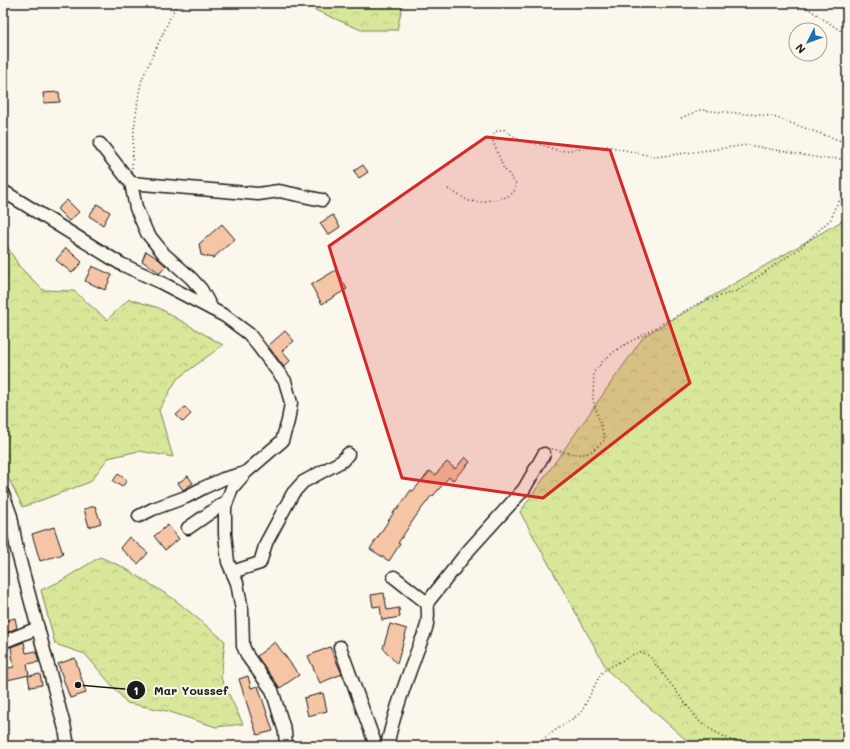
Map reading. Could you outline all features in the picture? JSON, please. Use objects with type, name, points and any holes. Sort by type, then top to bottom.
[{"type":"street","points":[[100,144],[131,184],[136,208],[147,233],[164,254],[201,289],[212,309]]},
{"type":"street","points":[[131,184],[258,194],[279,191],[322,200]]},
{"type":"street","points":[[3,191],[121,264],[212,309],[249,334],[285,381],[291,404],[282,441],[245,473],[232,488],[225,507],[225,534],[228,562],[237,583],[242,610],[243,646],[248,657],[272,690],[285,732],[286,746]]},
{"type":"street","points":[[232,572],[260,563],[266,543],[293,493],[303,482],[342,461],[348,454]]},
{"type":"street","points":[[427,603],[468,551],[524,489],[544,454]]},
{"type":"street","points":[[139,516],[153,509],[186,497],[223,479],[245,473]]},
{"type":"street","points":[[3,494],[11,516],[17,550],[68,746]]},
{"type":"street","points":[[188,528],[227,501]]},
{"type":"street","points":[[387,746],[398,706],[415,656],[426,630],[429,615],[427,603],[394,577]]},
{"type":"street","points":[[3,642],[38,628]]},
{"type":"street","points":[[340,647],[376,746]]},
{"type":"path","points":[[132,168],[134,129],[142,79],[177,3]]},
{"type":"path","points":[[800,3],[847,35]]},
{"type":"path","points":[[681,118],[700,110],[771,116],[847,143]]},
{"type":"path","points":[[448,189],[469,201],[481,202],[507,197],[514,192],[516,184],[503,167],[492,140],[495,132],[503,129],[522,141],[560,151],[607,146],[655,157],[748,145],[819,158],[847,159]]},
{"type":"path","points":[[544,454],[549,448],[585,454],[601,444],[605,439],[593,400],[594,372],[603,361],[619,348],[701,302],[737,291],[793,253],[832,218],[834,209],[847,189]]},
{"type":"path","points":[[537,746],[547,736],[582,711],[603,671],[636,653],[641,652],[646,653],[650,657],[699,721],[708,728],[742,746]]},
{"type":"highlighted area","points":[[486,137],[610,150],[690,383],[543,498],[402,478],[329,246]]},
{"type":"green space","points":[[299,3],[403,3],[397,30],[361,30]]},
{"type":"green space","points":[[847,218],[847,746],[693,746],[608,671],[520,512],[644,336]]},
{"type":"green space","points":[[3,239],[19,266],[43,290],[74,291],[107,320],[129,299],[159,308],[223,345],[177,379],[159,410],[173,457],[139,451],[108,458],[90,482],[23,507],[3,468]]},
{"type":"green space","points":[[100,557],[123,567],[174,599],[225,641],[221,678],[243,724],[216,727],[167,711],[127,703],[85,654],[55,644],[41,590],[59,582]]},
{"type":"building","points":[[59,92],[60,102],[44,103],[43,93]]},
{"type":"building","points":[[363,165],[368,172],[359,178],[354,171]]},
{"type":"building","points":[[67,200],[79,212],[69,221],[57,209]]},
{"type":"building","points":[[97,204],[110,212],[103,225],[89,216]]},
{"type":"building","points":[[333,215],[340,227],[328,235],[320,223]]},
{"type":"building","points":[[222,224],[235,239],[213,258],[201,255],[199,244]]},
{"type":"building","points":[[66,248],[82,262],[72,273],[56,260]]},
{"type":"building","points":[[146,251],[166,266],[160,273],[142,261]]},
{"type":"building","points":[[92,266],[112,275],[105,290],[85,281]]},
{"type":"building","points":[[336,270],[347,289],[322,304],[311,285]]},
{"type":"building","points":[[285,331],[294,341],[282,351],[290,361],[284,367],[268,346]]},
{"type":"building","points":[[185,407],[191,414],[183,422],[176,415]]},
{"type":"building","points":[[465,457],[470,462],[453,480],[449,477],[433,496],[432,495],[398,543],[400,544],[389,561],[370,549],[396,509],[397,510],[411,490],[413,491],[430,471],[435,475],[447,462],[455,469]]},
{"type":"building","points":[[118,474],[127,480],[122,487],[113,481]]},
{"type":"building","points":[[188,476],[193,483],[183,490],[178,483]]},
{"type":"building","points":[[95,506],[101,523],[89,527],[84,509]]},
{"type":"building","points":[[168,525],[179,539],[165,550],[154,536]]},
{"type":"building","points":[[54,527],[63,554],[40,561],[32,534]]},
{"type":"building","points":[[129,537],[148,553],[138,564],[120,548]]},
{"type":"building","points":[[384,593],[387,610],[399,608],[400,617],[382,620],[380,606],[373,607],[371,595]]},
{"type":"building","points":[[15,618],[17,628],[3,634],[3,621]]},
{"type":"building","points":[[390,624],[407,629],[397,664],[383,648]]},
{"type":"building","points":[[24,642],[26,653],[36,651],[39,662],[27,664],[29,675],[3,681],[3,669],[14,667],[11,647]]},
{"type":"building","points":[[275,642],[299,675],[280,688],[257,656]]},
{"type":"building","points":[[330,647],[342,674],[320,683],[308,656]]},
{"type":"building","points":[[75,658],[86,693],[70,698],[58,664]]},
{"type":"building","points":[[40,674],[42,685],[30,687],[28,676]]},
{"type":"building","points":[[248,676],[251,688],[258,686],[273,731],[257,735],[239,679]]},
{"type":"building","points":[[323,693],[327,711],[308,716],[304,698]]},
{"type":"place","name":"Mar Youssef","points":[[78,685]]}]
